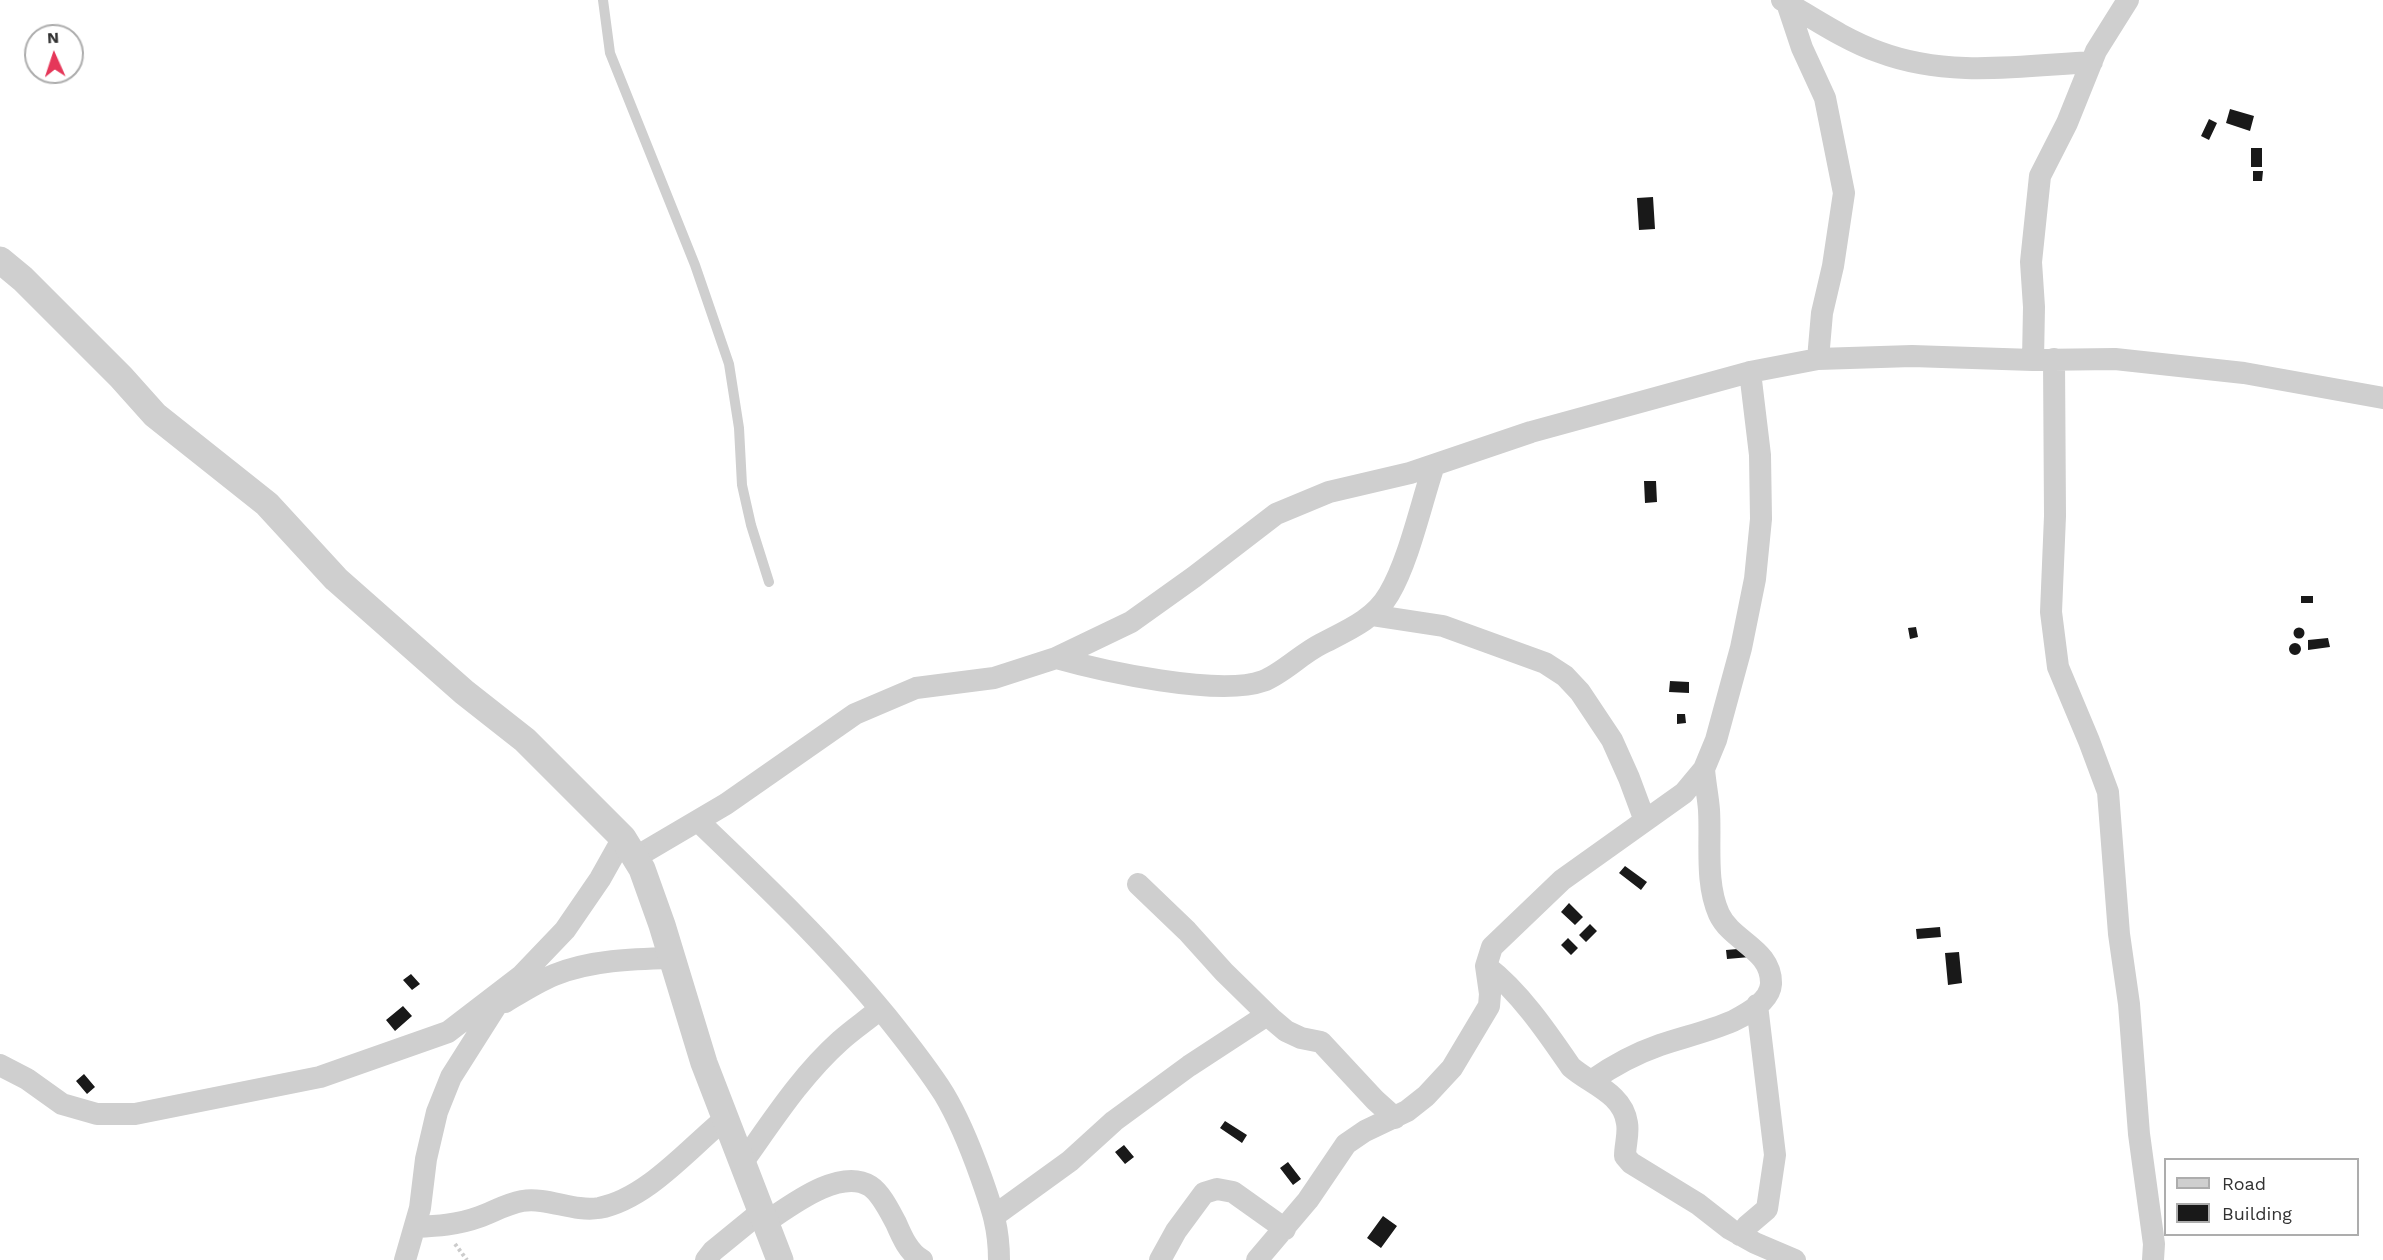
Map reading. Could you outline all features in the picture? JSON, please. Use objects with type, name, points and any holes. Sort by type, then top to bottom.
[{"type":"street","points":[[2128,0],[2096,51],[2067,123],[2040,176],[2031,262],[2034,307],[2043,359],[2055,469],[2051,612],[2058,667],[2108,792],[2118,934],[2129,1004],[2139,1134],[2154,1244],[2153,1260]]},
{"type":"street","points":[[1784,1],[1878,52],[1930,67],[1989,70],[2092,62]]},
{"type":"street","points":[[1784,1],[1825,98],[1844,193],[1833,266],[1822,313],[1818,358]]},
{"type":"street","points":[[0,260],[23,279],[122,376],[154,415],[267,504],[336,579],[464,692],[525,740],[630,848],[662,925],[704,1063],[780,1260]]},
{"type":"street","points":[[0,1065],[27,1079],[62,1104],[97,1114],[135,1114],[320,1077],[448,1032],[509,985],[565,930],[600,879],[630,848],[698,821],[855,714],[916,688],[994,678],[1056,658],[1131,622],[1194,577],[1276,513],[1329,492],[1410,473],[1531,432],[1750,372],[1818,358],[1912,356],[2115,359],[2244,373],[2383,398]]},
{"type":"street","points":[[1257,1260],[1308,1200],[1346,1144],[1365,1131],[1407,1112],[1426,1096],[1452,1068],[1489,1006],[1490,994],[1486,966],[1492,947],[1562,880],[1684,794],[1704,769],[1716,740],[1742,648],[1755,579],[1761,519],[1760,455],[1750,372]]},
{"type":"street","points":[[1056,658],[1099,670],[1205,684],[1241,685],[1264,681],[1313,648],[1365,622],[1388,596],[1401,570],[1434,465]]},
{"type":"street","points":[[1371,615],[1443,626],[1545,663],[1565,676],[1580,692],[1612,740],[1645,821]]},
{"type":"street","points":[[1591,1081],[1646,1051],[1733,1021],[1752,1011],[1769,994],[1771,984],[1764,958],[1737,936],[1720,916],[1713,897],[1709,809],[1704,769]]},
{"type":"street","points":[[698,821],[805,927],[880,1009],[911,1047],[945,1095],[973,1154],[994,1216],[999,1232],[999,1260]]},
{"type":"street","points":[[1138,884],[1187,931],[1267,1015],[1286,1031],[1301,1038],[1321,1042],[1395,1118]]},
{"type":"street","points":[[496,1007],[554,975],[585,966],[628,960],[672,958]]},
{"type":"street","points":[[1486,966],[1498,975],[1520,1000],[1571,1067],[1605,1089],[1624,1113],[1627,1123],[1625,1156],[1631,1163],[1698,1204],[1740,1235],[1795,1260]]},
{"type":"street","points":[[405,1260],[420,1208],[426,1159],[437,1112],[452,1077],[509,985]]},
{"type":"street","points":[[1740,1235],[1767,1209],[1775,1155],[1757,1005]]},
{"type":"street","points":[[743,1162],[802,1082],[839,1042],[880,1009]]},
{"type":"street","points":[[994,1216],[1070,1161],[1114,1121],[1189,1066],[1267,1015]]},
{"type":"street","points":[[415,1227],[459,1223],[499,1207],[534,1199],[574,1208],[598,1208],[619,1201],[634,1195],[675,1164],[697,1141],[726,1118]]},
{"type":"street","points":[[706,1260],[713,1251],[764,1216],[827,1185],[850,1180],[870,1186],[874,1190],[890,1211],[914,1256],[922,1260]]},
{"type":"street","points":[[1160,1260],[1176,1231],[1204,1193],[1216,1189],[1233,1192],[1285,1229]]},
{"type":"lane","points":[[603,0],[610,52],[695,266],[729,364],[740,428],[742,485],[751,525],[769,582]]},
{"type":"building","points":[[2230,109],[2254,116],[2250,131],[2226,123]]},
{"type":"building","points":[[2209,119],[2217,123],[2209,140],[2201,136]]},
{"type":"building","points":[[2251,148],[2262,148],[2262,167],[2251,167]]},
{"type":"building","points":[[2253,171],[2263,171],[2262,181],[2253,181]]},
{"type":"building","points":[[1653,197],[1655,229],[1639,230],[1637,198]]},
{"type":"building","points":[[1644,481],[1656,481],[1657,502],[1645,503]]},
{"type":"building","points":[[2301,596],[2313,596],[2313,603],[2301,603]]},
{"type":"building","points":[[1916,627],[1918,637],[1910,639],[1908,628]]},
{"type":"building","points":[[2299,627],[2305,633],[2299,639],[2293,633]]},
{"type":"building","points":[[2328,638],[2330,647],[2308,650],[2308,640]]},
{"type":"building","points":[[2297,643],[2301,649],[2297,655],[2293,655],[2289,647]]},
{"type":"building","points":[[1670,681],[1689,682],[1689,693],[1669,692]]},
{"type":"building","points":[[1677,714],[1685,714],[1686,723],[1677,724]]},
{"type":"building","points":[[1625,866],[1647,882],[1641,890],[1619,873]]},
{"type":"building","points":[[1569,903],[1583,917],[1575,925],[1561,912]]},
{"type":"building","points":[[1590,924],[1597,931],[1586,942],[1579,935]]},
{"type":"building","points":[[1940,927],[1941,937],[1917,939],[1916,929]]},
{"type":"building","points":[[1568,938],[1578,948],[1571,955],[1561,945]]},
{"type":"building","points":[[1749,948],[1750,957],[1727,959],[1726,950]]},
{"type":"building","points":[[1959,952],[1962,983],[1948,985],[1945,953]]},
{"type":"building","points":[[411,974],[420,984],[412,990],[403,980]]},
{"type":"building","points":[[403,1006],[412,1016],[395,1031],[386,1020]]},
{"type":"building","points":[[84,1074],[95,1087],[87,1094],[76,1081]]},
{"type":"building","points":[[1225,1121],[1247,1135],[1242,1143],[1220,1128]]},
{"type":"building","points":[[1124,1145],[1134,1157],[1125,1164],[1115,1152]]},
{"type":"building","points":[[1288,1162],[1301,1179],[1293,1185],[1280,1168]]},
{"type":"building","points":[[1383,1216],[1397,1226],[1381,1248],[1367,1238]]}]
